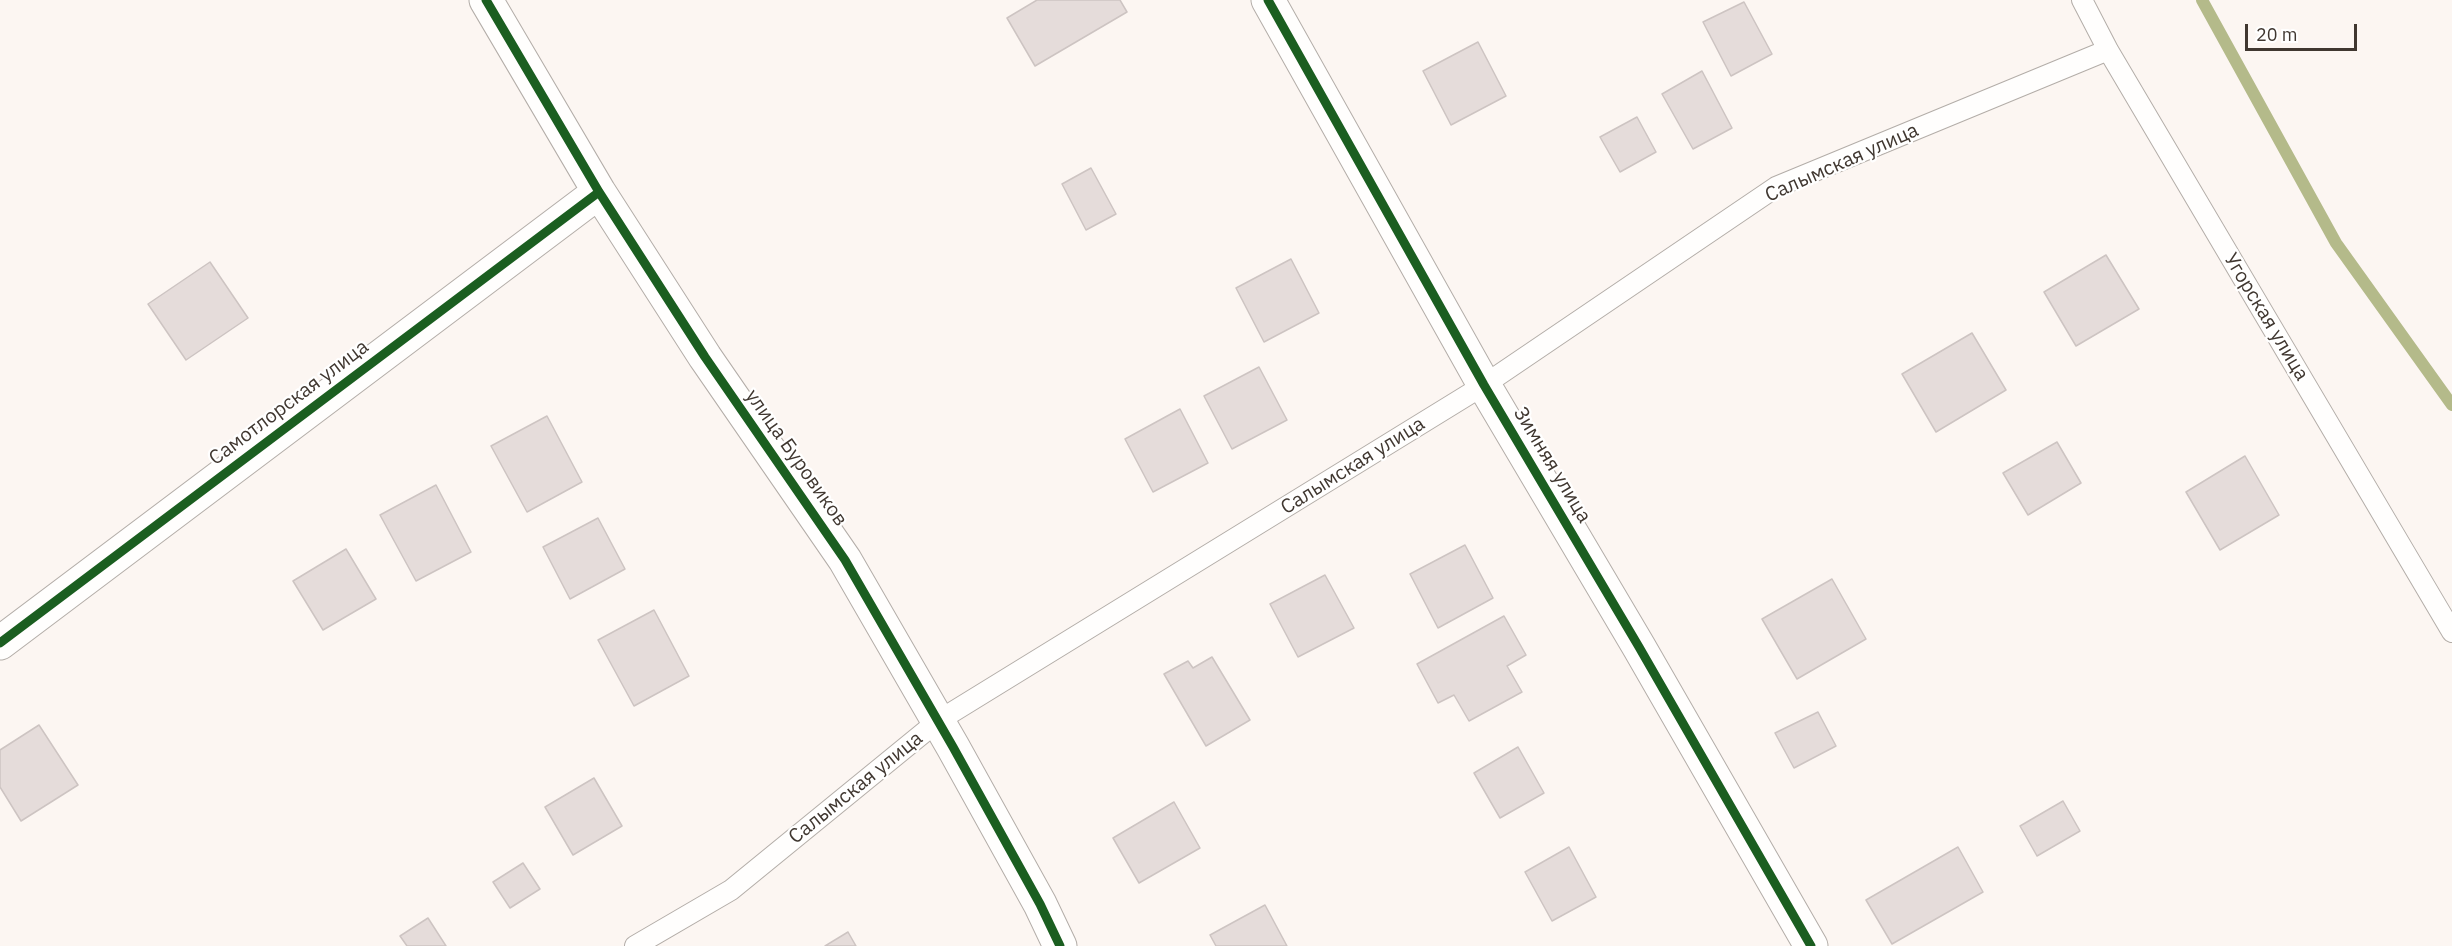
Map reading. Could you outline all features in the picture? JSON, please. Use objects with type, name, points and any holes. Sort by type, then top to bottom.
[{"type":"street","name":"улица Буровиков","points":[[486,0],[599,192],[705,357],[844,560],[938,721],[1040,904],[1060,946]]},
{"type":"street","name":"Зимняя улица","points":[[1268,0],[1484,385],[1639,647],[1811,946]]},
{"type":"street","name":"Самотлорская улица","points":[[0,643],[599,192]]},
{"type":"lane","name":"Угорская улица","points":[[2082,0],[2108,50],[2452,632]]},
{"type":"lane","name":"Салымская улица","points":[[635,946],[731,891],[938,721],[1484,385],[1776,187],[2108,50]]},
{"type":"building","points":[[1037,0],[1120,0],[1127,12],[1035,66],[1007,18]]},
{"type":"building","points":[[1744,2],[1772,54],[1731,76],[1703,22]]},
{"type":"building","points":[[1478,42],[1506,96],[1451,125],[1423,71]]},
{"type":"building","points":[[1702,71],[1732,128],[1693,149],[1662,94]]},
{"type":"building","points":[[1637,117],[1656,152],[1620,172],[1600,137]]},
{"type":"building","points":[[1091,168],[1116,214],[1086,230],[1062,184]]},
{"type":"building","points":[[2106,255],[2139,309],[2076,346],[2044,292]]},
{"type":"building","points":[[1291,259],[1319,313],[1264,342],[1236,288]]},
{"type":"building","points":[[210,262],[248,318],[186,360],[148,304]]},
{"type":"building","points":[[1972,333],[2006,390],[1936,432],[1902,374]]},
{"type":"building","points":[[1259,367],[1287,420],[1232,449],[1204,396]]},
{"type":"building","points":[[1180,409],[1208,463],[1153,492],[1125,439]]},
{"type":"building","points":[[547,416],[582,482],[527,512],[491,446]]},
{"type":"building","points":[[2057,442],[2081,483],[2028,515],[2003,473]]},
{"type":"building","points":[[2245,456],[2279,515],[2220,550],[2186,492]]},
{"type":"building","points":[[436,485],[471,552],[416,581],[380,515]]},
{"type":"building","points":[[598,518],[625,569],[570,599],[543,547]]},
{"type":"building","points":[[1465,545],[1493,598],[1438,628],[1410,574]]},
{"type":"building","points":[[346,549],[376,599],[323,630],[293,581]]},
{"type":"building","points":[[1325,575],[1354,628],[1298,657],[1270,604]]},
{"type":"building","points":[[1832,579],[1866,639],[1797,679],[1762,619]]},
{"type":"building","points":[[654,610],[689,676],[634,706],[598,640]]},
{"type":"building","points":[[1504,616],[1526,655],[1507,666],[1522,692],[1469,721],[1454,695],[1438,703],[1417,664]]},
{"type":"building","points":[[1212,657],[1250,720],[1206,746],[1164,674],[1188,661],[1193,668]]},
{"type":"building","points":[[1818,712],[1836,746],[1794,768],[1775,733]]},
{"type":"building","points":[[39,725],[78,785],[21,821],[0,787],[0,750]]},
{"type":"building","points":[[1518,747],[1544,793],[1500,818],[1474,773]]},
{"type":"building","points":[[594,778],[622,826],[573,855],[545,807]]},
{"type":"building","points":[[2063,801],[2080,831],[2037,856],[2020,826]]},
{"type":"building","points":[[1174,802],[1200,848],[1139,883],[1113,838]]},
{"type":"building","points":[[1569,847],[1596,897],[1552,921],[1525,872]]},
{"type":"building","points":[[1958,847],[1983,892],[1892,944],[1866,900]]},
{"type":"building","points":[[523,863],[540,889],[510,908],[493,882]]},
{"type":"building","points":[[1265,905],[1287,946],[1216,946],[1210,935]]},
{"type":"building","points":[[428,918],[446,946],[407,946],[400,936]]},
{"type":"building","points":[[848,932],[856,946],[825,946]]},
{"type":"waterway","points":[[2202,0],[2336,243],[2452,405]]},
{"type":"cycle path","points":[[486,0],[599,192],[705,357],[845,560],[953,747],[1040,904],[1060,946]]},
{"type":"cycle path","points":[[1268,0],[1484,385],[1639,647],[1811,946]]},
{"type":"cycle path","points":[[0,643],[599,192]]}]
